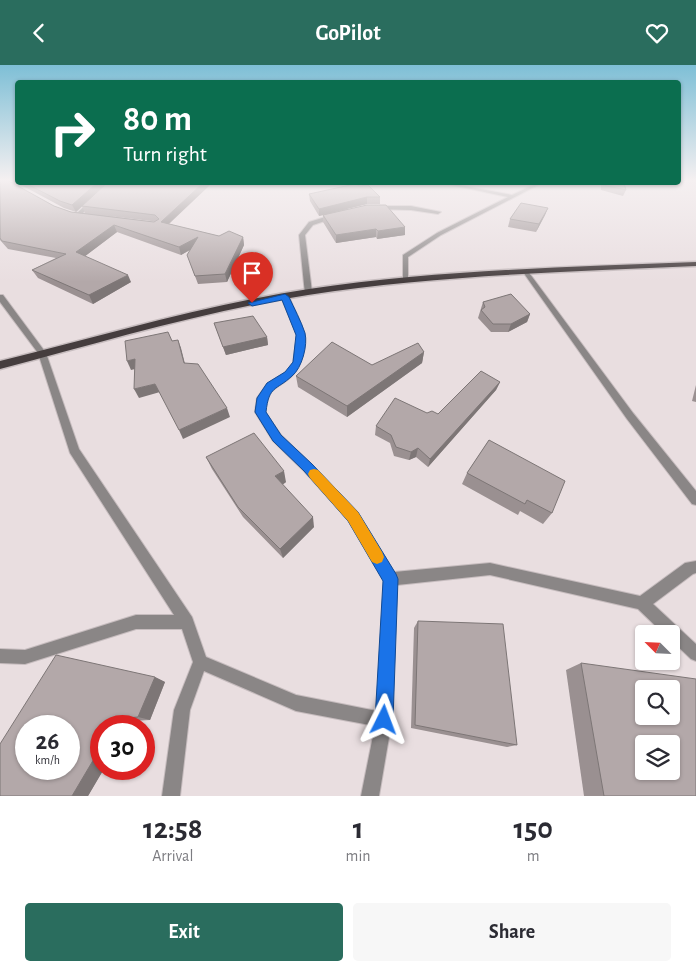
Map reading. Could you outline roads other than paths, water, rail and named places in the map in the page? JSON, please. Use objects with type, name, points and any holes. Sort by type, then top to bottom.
[{"type":"main road","points":[[1,363],[202,313],[308,292],[406,281],[525,271],[696,264]]},
{"type":"street","points":[[72,214],[86,217]]},
{"type":"street","points":[[406,281],[405,256],[439,233],[478,214]]},
{"type":"street","points":[[308,292],[302,235],[304,230],[313,221],[340,215]]},
{"type":"street","points":[[525,271],[630,416],[696,500]]},
{"type":"street","points":[[0,297],[42,353],[74,450],[187,622],[200,662],[182,710],[171,796]]},
{"type":"street","points":[[285,297],[301,335],[297,363],[288,374],[270,386],[262,398],[260,412],[277,438],[308,468],[353,517],[391,579],[384,720],[370,796]]},
{"type":"street","points":[[642,603],[690,568],[696,567]]},
{"type":"street","points":[[391,579],[490,569],[642,603],[696,654]]},
{"type":"street","points":[[0,656],[25,657],[136,622],[187,622]]},
{"type":"street","points":[[200,662],[296,703],[384,720]]}]
